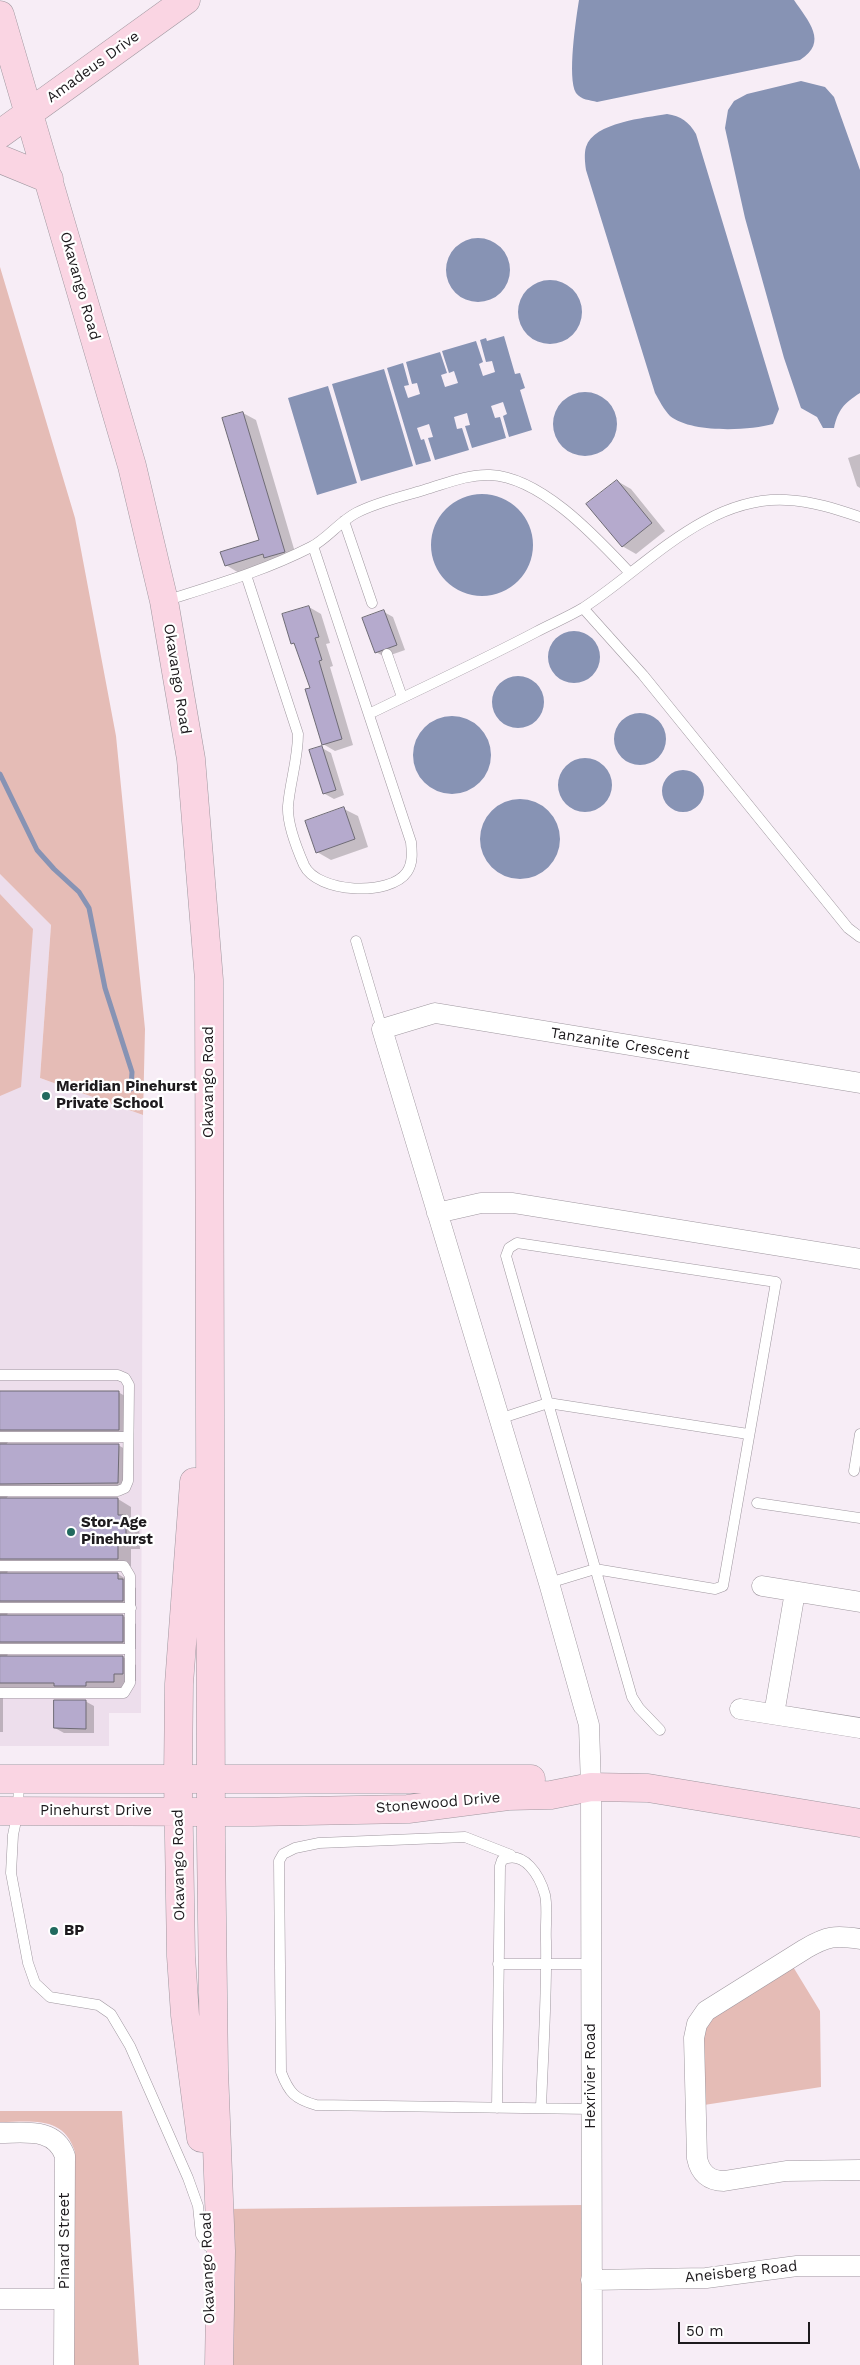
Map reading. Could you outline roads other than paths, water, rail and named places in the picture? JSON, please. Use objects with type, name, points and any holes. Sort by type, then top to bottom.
[{"type":"main road","name":"Amadeus Drive","points":[[0,134],[186,0]]},
{"type":"main road","name":"Okavango Road","points":[[0,15],[132,466],[164,601],[191,759],[209,980],[211,1811],[214,2070],[221,2251],[219,2365]]},
{"type":"main road","points":[[0,159],[49,179]]},
{"type":"main road","name":"Okavango Road","points":[[210,1364],[193,1494],[179,1684],[178,1778],[181,1956],[185,2015],[205,2174],[210,2365]]},
{"type":"main road","points":[[10,1779],[212,1778]]},
{"type":"main road","name":"Stonewood Drive","points":[[212,1778],[545,1778],[592,1787],[648,1788],[860,1823]]},
{"type":"main road","name":"Stonewood Drive","points":[[253,1812],[408,1809],[508,1796],[551,1795],[592,1787]]},
{"type":"main road","name":"Pinehurst Drive","points":[[9,1811],[253,1812]]},
{"type":"street","name":"Tanzanite Crescent","points":[[382,1029],[435,1013],[860,1083]]},
{"type":"street","name":"Hexrivier Road","points":[[382,1029],[549,1583],[589,1725],[592,1787],[592,2365]]},
{"type":"street","points":[[437,1213],[481,1203],[513,1203],[860,1259]]},
{"type":"street","points":[[762,1586],[860,1602]]},
{"type":"street","points":[[774,1714],[796,1592]]},
{"type":"street","points":[[740,1709],[860,1728]]},
{"type":"street","points":[[860,1939],[838,1936],[822,1939],[805,1949],[706,2011],[697,2024],[694,2038],[697,2158],[701,2170],[706,2175],[717,2181],[724,2181],[786,2171],[860,2170]]},
{"type":"street","name":"Pinard Street","points":[[0,2133],[38,2133],[58,2142],[65,2156],[64,2365]]},
{"type":"street","name":"Aneisberg Road","points":[[591,2280],[706,2278],[797,2266],[860,2266]]},
{"type":"street","points":[[0,2300],[64,2300]]},
{"type":"lane","points":[[164,601],[246,575],[312,546],[344,521],[371,506],[469,477],[489,475],[523,483],[571,514],[629,572]]},
{"type":"lane","points":[[369,714],[503,650],[583,608],[629,572],[697,525],[719,513],[756,503],[785,500],[821,504],[860,516]]},
{"type":"lane","points":[[344,521],[372,603]]},
{"type":"lane","points":[[246,575],[298,734],[298,749],[288,808],[289,820],[305,867],[312,876],[339,886],[369,889],[385,886],[399,880],[408,871],[412,857],[411,842],[312,546]]},
{"type":"lane","points":[[583,608],[643,675],[848,928],[860,936]]},
{"type":"lane","points":[[387,654],[402,698]]},
{"type":"lane","points":[[356,941],[382,1029]]},
{"type":"lane","points":[[549,1583],[595,1569],[715,1589],[723,1586],[776,1282],[517,1243],[509,1248],[506,1256],[595,1569],[632,1697],[638,1708],[660,1730]]},
{"type":"lane","points":[[0,1374],[122,1376],[128,1385],[128,1481],[125,1488],[122,1490],[0,1491]]},
{"type":"lane","points":[[499,1419],[548,1403],[748,1434]]},
{"type":"lane","points":[[854,1471],[860,1434]]},
{"type":"lane","points":[[0,1437],[128,1437]]},
{"type":"lane","points":[[757,1503],[860,1518]]},
{"type":"lane","points":[[0,1566],[124,1566],[130,1576],[130,1683],[124,1692],[0,1694]]},
{"type":"lane","points":[[0,1608],[130,1608]]},
{"type":"lane","points":[[0,1649],[130,1649]]},
{"type":"lane","points":[[10,1779],[9,1811],[13,1836],[12,1873],[28,1963],[35,1983],[50,1997],[98,2005],[111,2014],[130,2046],[188,2178],[198,2206],[201,2235],[208,2246]]},
{"type":"lane","points":[[541,2108],[546,1964],[545,1895],[531,1866],[518,1857],[465,1837],[319,1843],[295,1848],[282,1854],[279,1861],[281,2072],[286,2086],[298,2100],[316,2106],[591,2109]]},
{"type":"lane","points":[[497,2108],[500,1866],[502,1860],[511,1855]]},
{"type":"lane","points":[[498,1964],[591,1964]]},
{"type":"water","points":[[579,0],[794,0],[810,23],[815,39],[809,53],[800,60],[597,102],[580,97],[573,85],[572,62]]},
{"type":"water","points":[[801,81],[825,87],[834,97],[860,170],[860,393],[842,408],[834,428],[823,428],[817,417],[801,408],[784,358],[745,218],[725,128],[728,110],[734,101],[747,94]]},
{"type":"water","points":[[667,114],[684,120],[696,134],[779,409],[773,424],[749,428],[720,429],[705,428],[679,422],[670,416],[655,393],[586,170],[585,155],[586,147],[591,139],[609,127]]},
{"type":"water","points":[[478,238],[490,240],[501,247],[508,258],[510,270],[508,282],[501,293],[490,300],[478,302],[466,300],[455,293],[448,282],[446,270],[448,258],[455,247],[466,240]]},
{"type":"water","points":[[550,280],[562,282],[573,289],[580,300],[582,312],[580,324],[573,335],[562,342],[550,344],[538,342],[527,335],[520,324],[518,312],[520,300],[527,289],[538,282]]},
{"type":"water","points":[[504,336],[515,374],[520,373],[525,388],[520,390],[532,430],[509,437],[503,416],[507,414],[503,402],[491,406],[495,418],[500,417],[506,438],[472,448],[465,426],[470,425],[467,413],[454,417],[457,429],[462,428],[469,450],[435,460],[428,438],[433,437],[429,424],[417,428],[421,440],[424,439],[431,461],[416,465],[387,368],[403,363],[409,385],[404,386],[408,398],[420,394],[417,383],[412,384],[406,362],[440,352],[447,373],[441,375],[445,387],[458,383],[454,371],[449,373],[442,351],[476,341],[483,362],[479,364],[483,376],[495,372],[492,361],[486,362],[480,340],[486,338],[487,341]]},
{"type":"water","points":[[384,369],[413,466],[361,481],[332,384]]},
{"type":"water","points":[[328,386],[357,483],[317,495],[288,398]]},
{"type":"water","points":[[585,392],[597,394],[608,401],[615,412],[617,424],[615,436],[608,447],[597,454],[585,456],[573,454],[562,447],[555,436],[553,424],[555,412],[562,401],[573,394]]},
{"type":"water","points":[[482,494],[502,498],[518,509],[529,525],[533,545],[529,565],[518,581],[502,592],[482,596],[462,592],[446,581],[435,565],[431,545],[435,525],[446,509],[462,498]]},
{"type":"water","points":[[569,631],[579,631],[593,638],[600,652],[600,662],[593,676],[579,683],[569,683],[559,679],[552,672],[548,662],[548,652],[552,642],[559,635]]},
{"type":"water","points":[[513,676],[523,676],[532,680],[540,688],[544,702],[540,716],[532,724],[523,728],[513,728],[504,724],[496,716],[492,707],[492,697],[496,688],[504,680]]},
{"type":"water","points":[[640,713],[650,715],[658,721],[664,729],[666,739],[664,749],[658,757],[650,763],[640,765],[630,763],[622,757],[616,749],[614,739],[616,729],[622,721],[630,715]]},
{"type":"water","points":[[452,716],[467,719],[480,727],[488,740],[491,755],[488,770],[480,783],[467,791],[452,794],[437,791],[424,783],[416,770],[413,755],[416,740],[424,727],[437,719]]},
{"type":"water","points":[[585,758],[604,766],[612,785],[604,804],[585,812],[566,804],[558,785],[566,766]]},
{"type":"water","points":[[687,770],[695,773],[701,779],[704,791],[701,803],[695,809],[679,812],[671,809],[665,803],[662,787],[665,779],[671,773]]},
{"type":"water","points":[[520,799],[535,802],[548,811],[557,824],[560,839],[557,854],[548,867],[535,876],[520,879],[505,876],[492,867],[483,854],[480,839],[483,824],[492,811],[505,802]]},
{"type":"waterway","points":[[0,774],[37,850],[79,892],[89,908],[105,988],[132,1072],[131,1089]]},
{"type":"place","name":"Meridian Pinehurst Private School","points":[[46,1096]]},
{"type":"place","name":"Stor-Age Pinehurst","points":[[71,1532]]},
{"type":"place","name":"BP","points":[[54,1931]]}]
